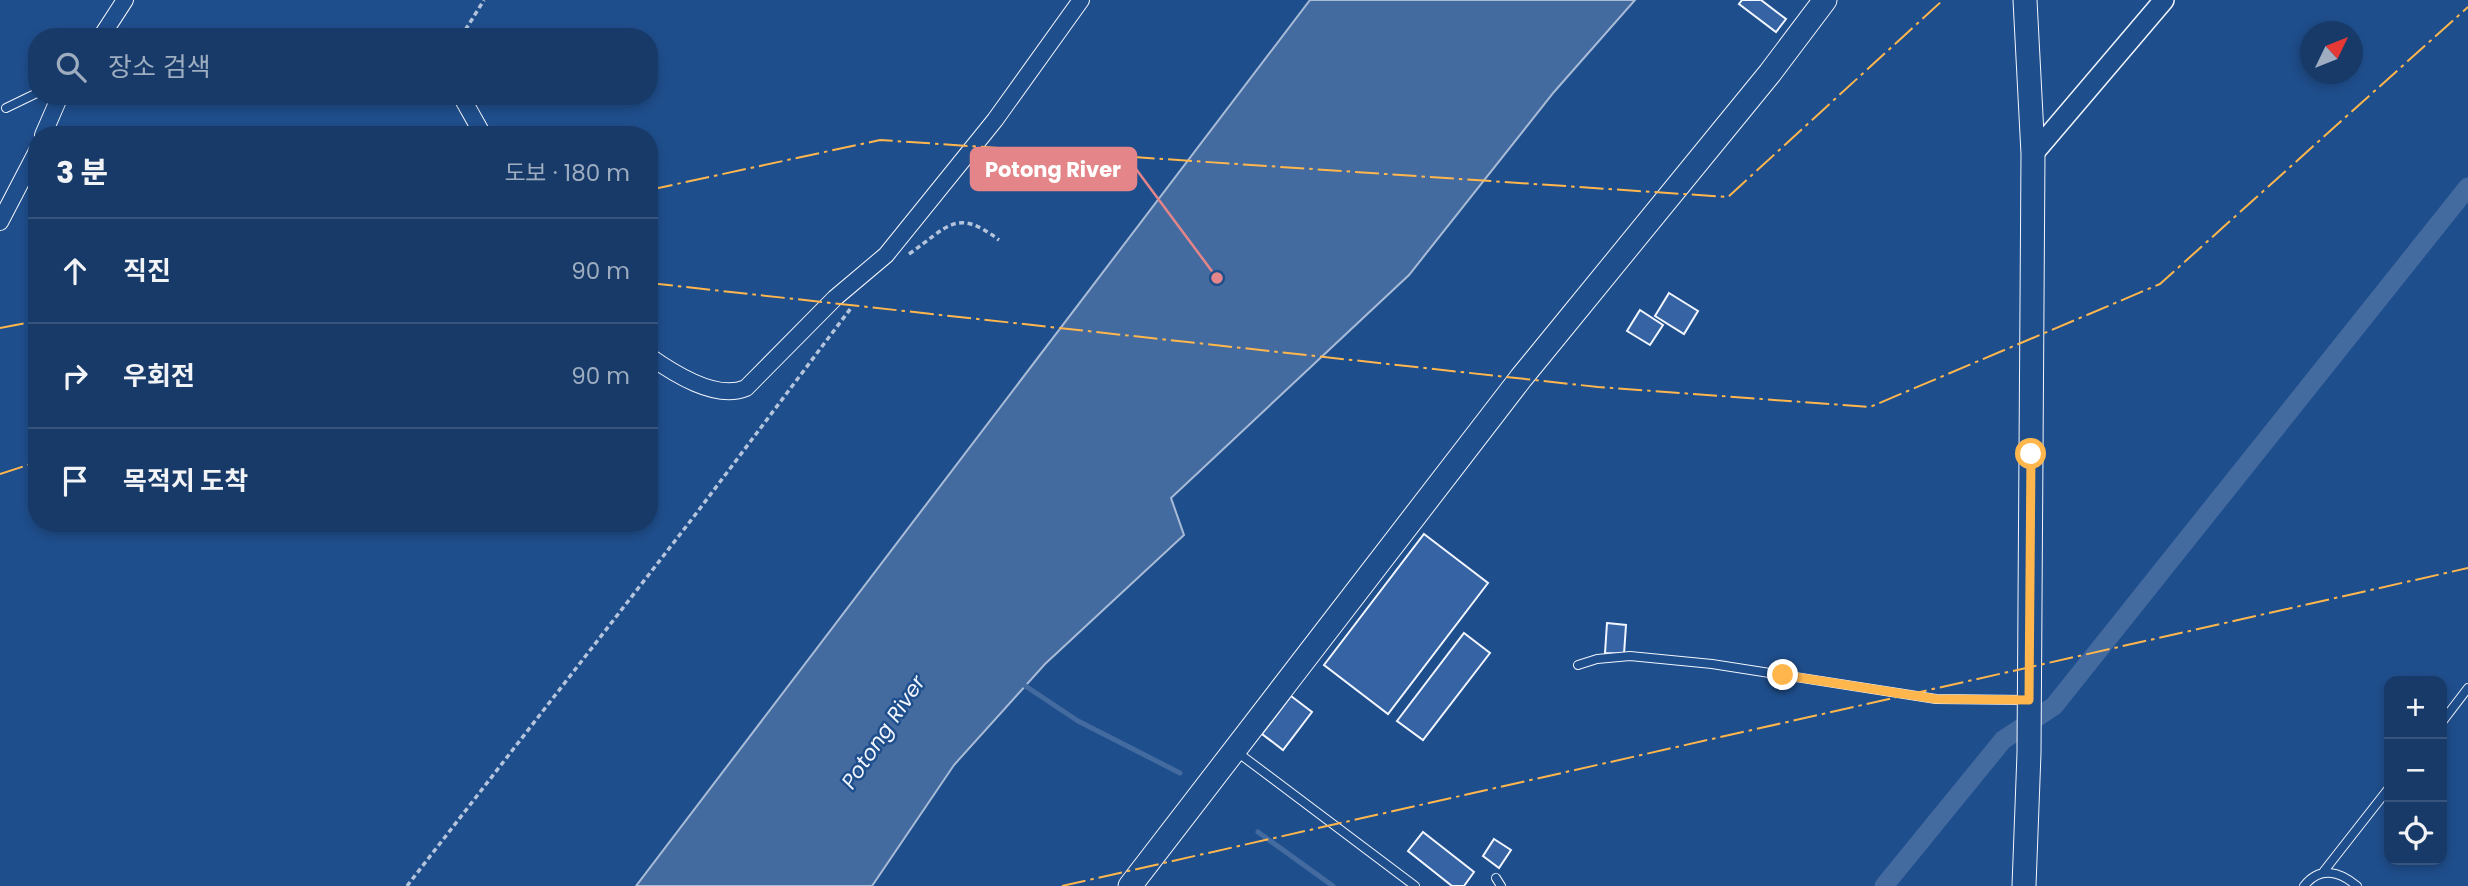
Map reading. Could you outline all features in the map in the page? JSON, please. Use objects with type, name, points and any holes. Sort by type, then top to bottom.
[{"type":"main road","points":[[1130,886],[1521,378],[1770,73],[1825,0]]},
{"type":"main road","points":[[2024,886],[2029,753],[2033,154],[2025,0]]},
{"type":"street","points":[[107,28],[125,0]]},
{"type":"street","points":[[658,361],[705,386],[729,391],[746,388],[818,314],[886,255],[995,120],[1081,0]]},
{"type":"street","points":[[2033,154],[2164,0]]},
{"type":"street","points":[[47,126],[56,105]]},
{"type":"street","points":[[466,105],[478,126]]},
{"type":"street","points":[[0,222],[28,168]]},
{"type":"lane","points":[[6,108],[28,97]]},
{"type":"lane","points":[[1578,665],[1597,659],[1630,656],[1712,664],[1936,699],[2029,700]]},
{"type":"lane","points":[[2447,715],[2468,688]]},
{"type":"lane","points":[[1235,750],[1415,886]]},
{"type":"lane","points":[[2304,886],[2312,876],[2324,871],[2384,794]]},
{"type":"lane","points":[[2324,871],[2344,876],[2357,886]]},
{"type":"lane","points":[[1496,878],[1502,886]]},
{"type":"path","points":[[467,28],[484,0]]},
{"type":"path","points":[[908,255],[954,223],[964,221],[979,224],[999,240]]},
{"type":"path","points":[[407,886],[715,488],[855,302]]},
{"type":"water","points":[[1310,0],[1635,0],[1554,92],[1409,275],[1171,498],[1184,535],[1045,664],[954,765],[872,886],[636,886]]},
{"type":"building","points":[[1742,0],[1761,0],[1786,19],[1776,32],[1739,4]]},
{"type":"building","points":[[1669,293],[1698,311],[1684,334],[1655,316]]},
{"type":"building","points":[[1640,310],[1663,325],[1650,345],[1627,331]]},
{"type":"building","points":[[1424,534],[1488,583],[1388,714],[1324,665]]},
{"type":"building","points":[[1607,623],[1626,625],[1624,654],[1605,653]]},
{"type":"building","points":[[1464,633],[1490,653],[1423,740],[1397,721]]},
{"type":"building","points":[[1291,696],[1312,712],[1283,750],[1262,734]]},
{"type":"building","points":[[1423,832],[1474,872],[1464,886],[1452,886],[1408,851]]},
{"type":"building","points":[[1494,839],[1511,850],[1499,868],[1483,856]]},
{"type":"waterway","points":[[1884,886],[2003,740],[2054,706],[2468,187]]},
{"type":"waterway","points":[[1021,683],[1078,721],[1180,773]]},
{"type":"waterway","points":[[1258,832],[1333,886]]},
{"type":"power","points":[[658,188],[880,140],[1728,197],[1943,0]]},
{"type":"power","points":[[658,284],[1598,387],[1870,407],[2160,284],[2468,7]]},
{"type":"power","points":[[0,328],[28,323]]},
{"type":"power","points":[[0,474],[28,465]]},
{"type":"power","points":[[1062,886],[2468,568]]},
{"type":"place","name":"Potong River","points":[[1217,278]]},
{"type":"route","points":[[1783,675],[1855,684],[1936,699],[2029,700],[2031,454]]}]
